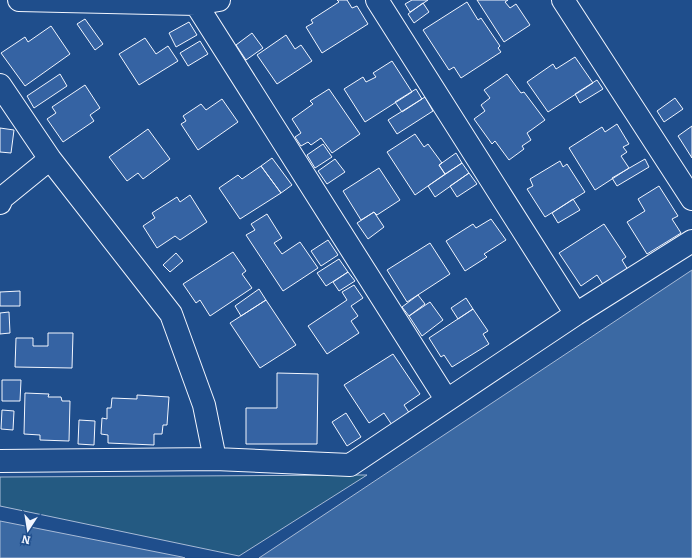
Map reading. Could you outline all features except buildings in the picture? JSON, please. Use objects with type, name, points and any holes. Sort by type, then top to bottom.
[{"type":"street","points":[[19,0],[196,4],[219,0]]},
{"type":"street","points":[[377,0],[576,314]]},
{"type":"street","points":[[563,0],[692,199]]},
{"type":"street","points":[[196,4],[446,399]]},
{"type":"street","points":[[0,85],[50,159],[170,314],[204,405],[214,459]]},
{"type":"street","points":[[0,202],[2,198],[50,159]]},
{"type":"street","points":[[0,461],[214,459],[350,465],[446,399],[576,314],[692,241]]},
{"type":"shaded area","points":[[692,270],[692,558],[259,558]]},
{"type":"shaded area","points":[[367,475],[239,556],[0,506],[0,477]]},
{"type":"shaded area","points":[[0,521],[182,557],[185,558],[0,558]]}]
